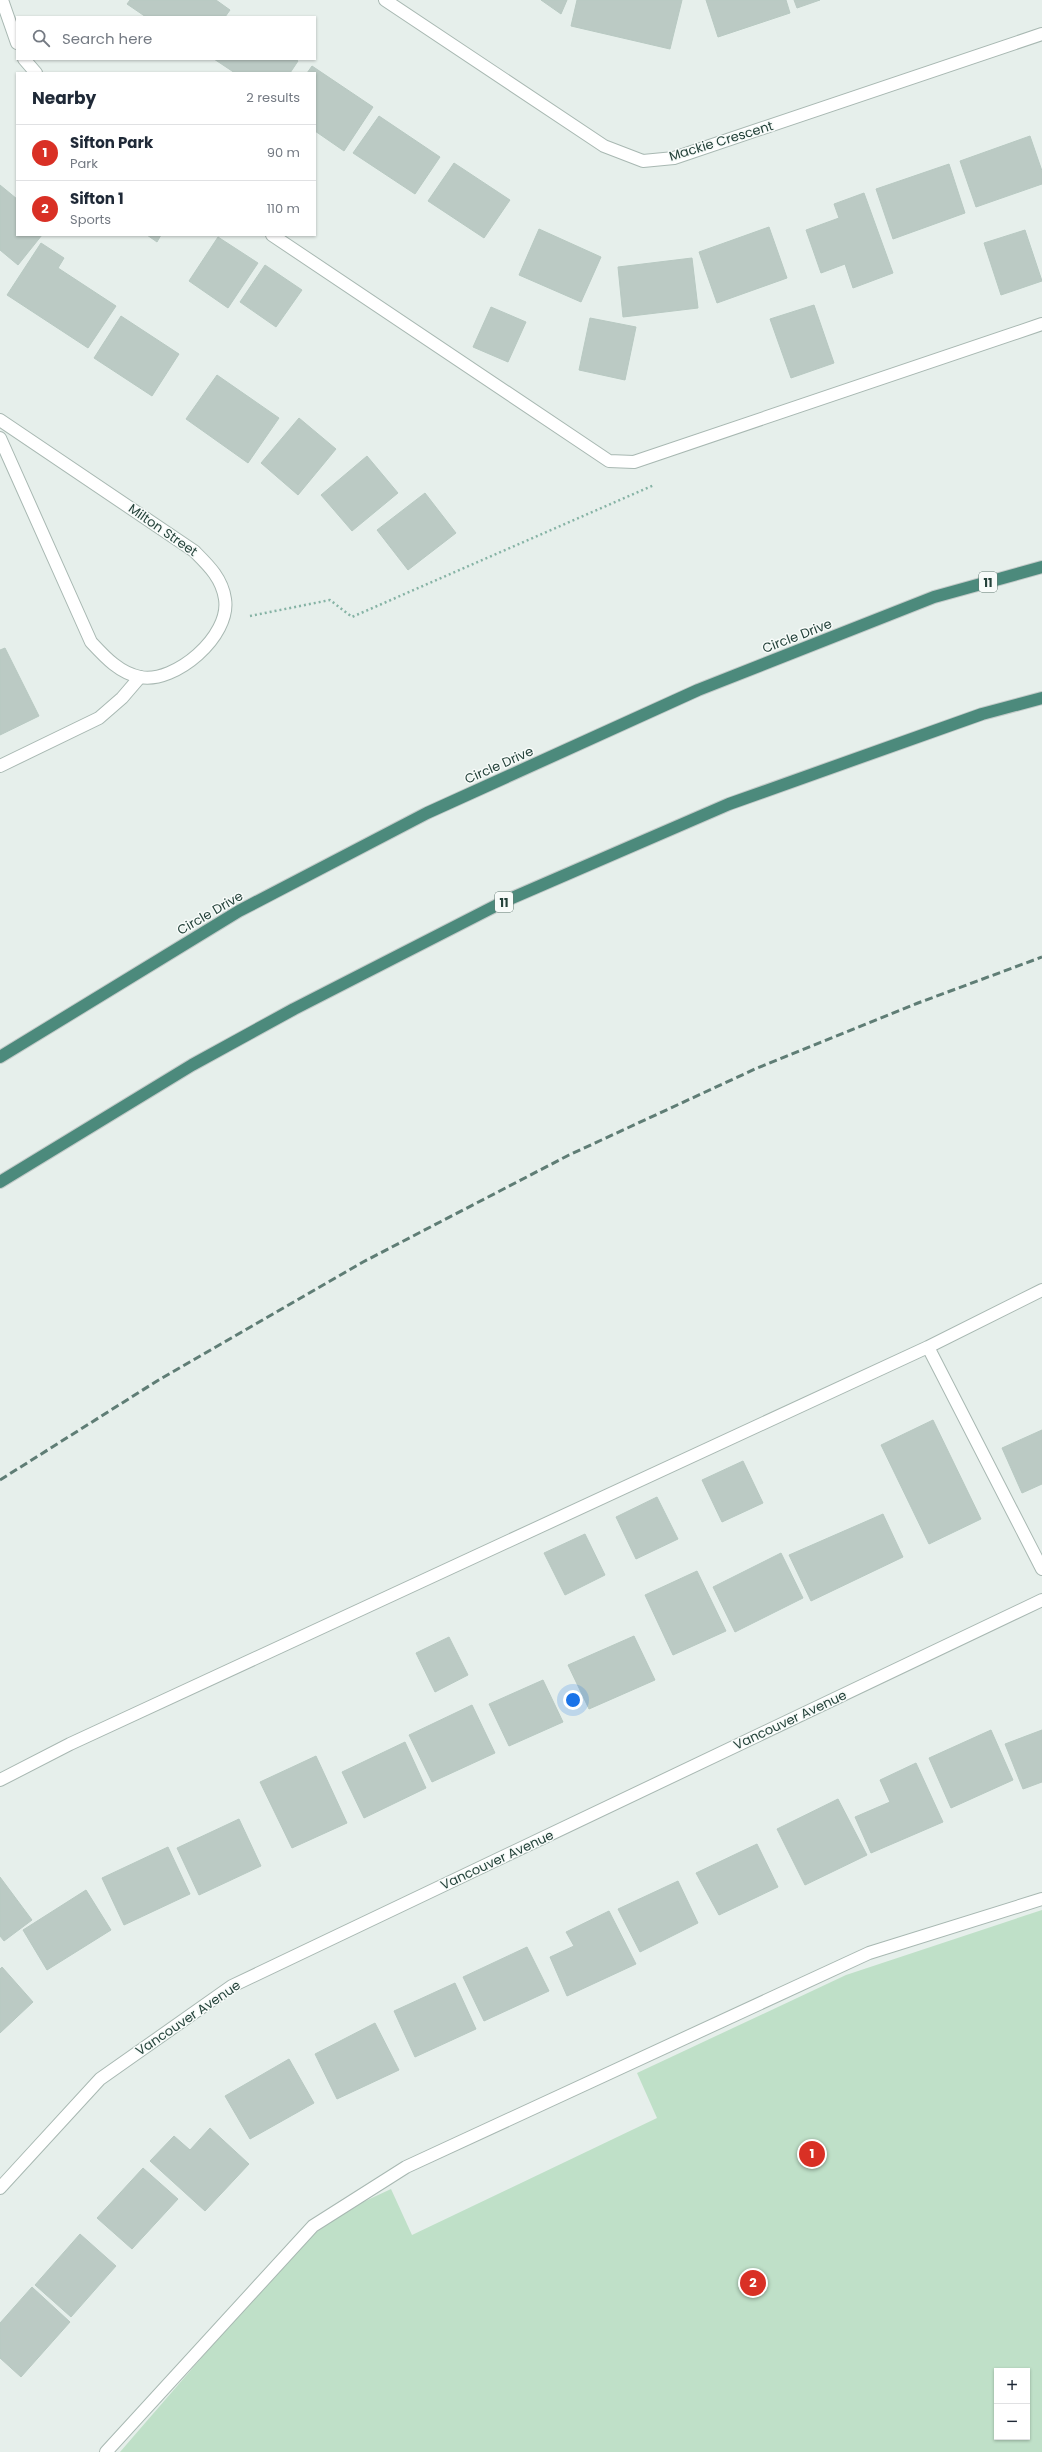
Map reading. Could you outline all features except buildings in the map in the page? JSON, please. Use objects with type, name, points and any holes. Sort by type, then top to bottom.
[{"type":"highway","name":"Circle Drive","points":[[0,1057],[239,911],[427,813],[698,690],[934,597],[1042,567]]},
{"type":"highway","name":"11","points":[[0,1182],[213,1054],[294,1008],[505,901],[729,804],[982,714],[1042,698]]},
{"type":"street","points":[[2,0],[16,40]]},
{"type":"street","name":"Mackie Crescent","points":[[385,0],[604,146],[643,160],[674,158],[1042,34]]},
{"type":"street","points":[[25,60],[35,72]]},
{"type":"street","points":[[273,236],[609,461],[634,462],[1042,324]]},
{"type":"street","name":"Milton Street","points":[[0,420],[194,551],[216,573],[225,599],[222,622],[209,642],[191,661],[169,674],[140,677]]},
{"type":"street","points":[[0,438],[91,642],[112,664],[140,677],[122,698],[99,718],[0,766]]},
{"type":"street","points":[[0,1780],[78,1741],[928,1347],[1042,1290]]},
{"type":"street","points":[[928,1347],[1042,1569]]},
{"type":"street","name":"Vancouver Avenue","points":[[0,2188],[100,2079],[232,1986],[1042,1600]]},
{"type":"street","points":[[106,2452],[313,2226],[406,2167],[869,1953],[1042,1898]]},
{"type":"path","points":[[222,622],[330,600],[352,617],[660,483]]},
{"type":"green space","points":[[1042,1910],[1042,2452],[120,2452],[300,2244],[348,2209],[391,2189],[412,2235],[657,2118],[637,2073],[846,1975]]},
{"type":"railway","points":[[0,1480],[157,1381],[363,1262],[569,1155],[755,1069],[918,1003],[1042,957]]},
{"type":"place","name":"Sifton Park","points":[[812,2154]]},
{"type":"place","name":"Sifton 1","points":[[753,2283]]}]
